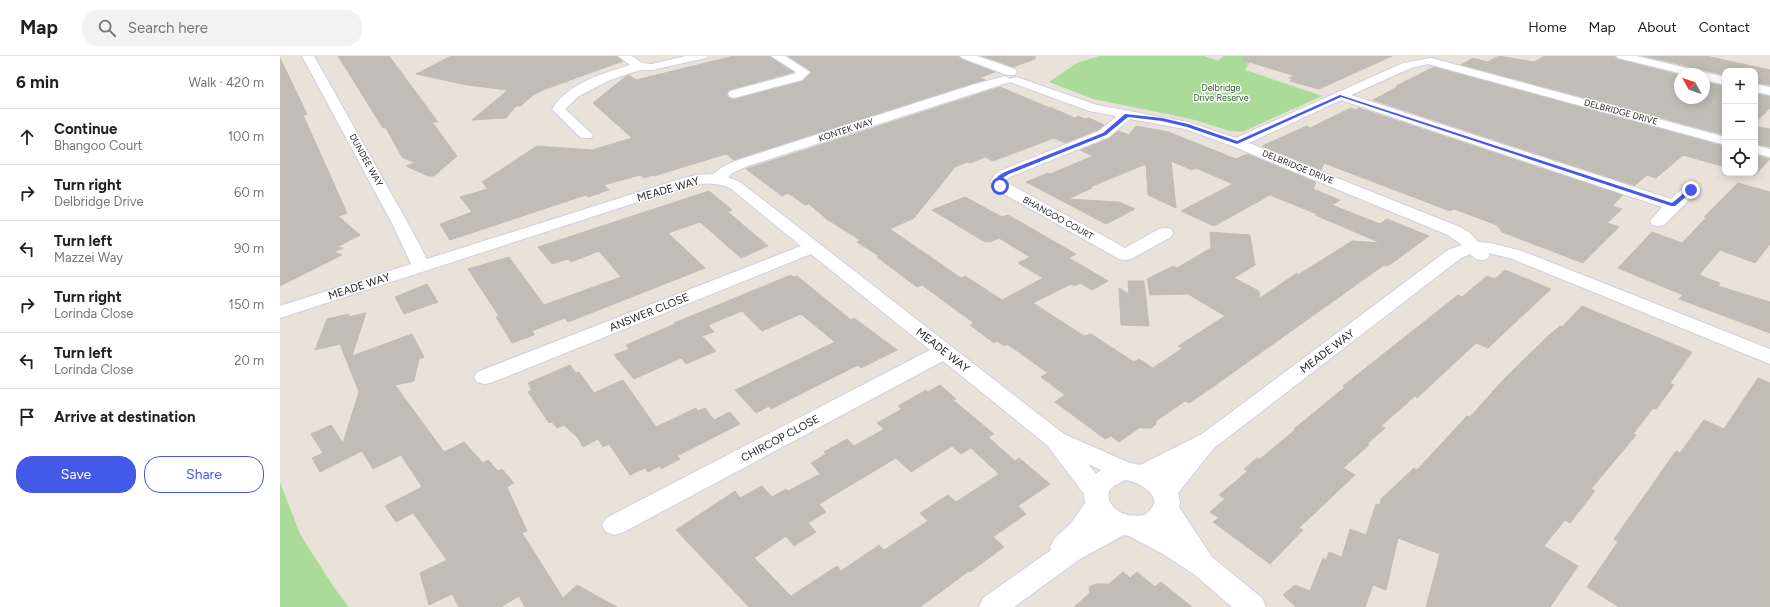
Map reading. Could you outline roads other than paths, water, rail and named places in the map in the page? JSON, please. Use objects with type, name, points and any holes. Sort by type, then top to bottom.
[{"type":"street","name":"DUNDEE WAY","points":[[308,56],[402,227],[421,266]]},
{"type":"street","points":[[624,56],[639,66]]},
{"type":"street","points":[[586,135],[558,109],[566,98],[579,90],[639,66],[663,65],[702,56]]},
{"type":"street","points":[[734,94],[798,77],[804,72],[777,56]]},
{"type":"street","name":"DELBRIDGE DRIVE","points":[[966,56],[1009,77],[1094,108],[1188,126],[1237,143],[1439,224],[1464,237],[1478,251]]},
{"type":"street","points":[[1622,56],[1674,68]]},
{"type":"street","points":[[1237,143],[1422,58]]},
{"type":"street","name":"DELBRIDGE DRIVE","points":[[1422,58],[1722,140]]},
{"type":"street","name":"KONTEK WAY","points":[[718,178],[730,169],[743,163],[1009,77]]},
{"type":"street","points":[[1710,77],[1722,79]]},
{"type":"street","points":[[1758,89],[1770,91]]},
{"type":"street","points":[[1340,96],[1673,204]]},
{"type":"street","name":"BHANGOO COURT","points":[[1127,115],[1104,134],[1007,173],[1000,177],[998,182],[1000,186],[1125,255],[1165,233]]},
{"type":"street","points":[[1758,150],[1770,153]]},
{"type":"street","name":"MEADE WAY","points":[[280,312],[682,183],[718,178],[735,185],[1055,439],[1134,473],[1210,440],[1445,262],[1478,251]]},
{"type":"street","points":[[1658,221],[1673,204],[1691,190]]},
{"type":"street","name":"ANSWER CLOSE","points":[[486,377],[813,247]]},
{"type":"street","points":[[1478,251],[1516,258],[1538,264],[1770,357]]},
{"type":"street","name":"CHIRCOP CLOSE","points":[[615,524],[945,351]]},
{"type":"street","name":"MEADE WAY","points":[[1055,439],[1096,498]]},
{"type":"street","name":"MEADE WAY","points":[[1165,500],[1210,440]]},
{"type":"street","points":[[1041,570],[1081,529],[1096,498],[1099,484],[1106,477],[1115,473],[1134,473],[1152,478],[1165,500],[1180,533],[1205,567]]},
{"type":"street","points":[[1096,498],[1102,513],[1110,520],[1128,526],[1172,546],[1205,567],[1252,607]]},
{"type":"street","points":[[993,607],[1041,570],[1098,535],[1128,526],[1146,526],[1156,522],[1162,515],[1165,500]]},
{"type":"park label","name":"Delbridge Drive Reserve","points":[[1221,94]]}]
